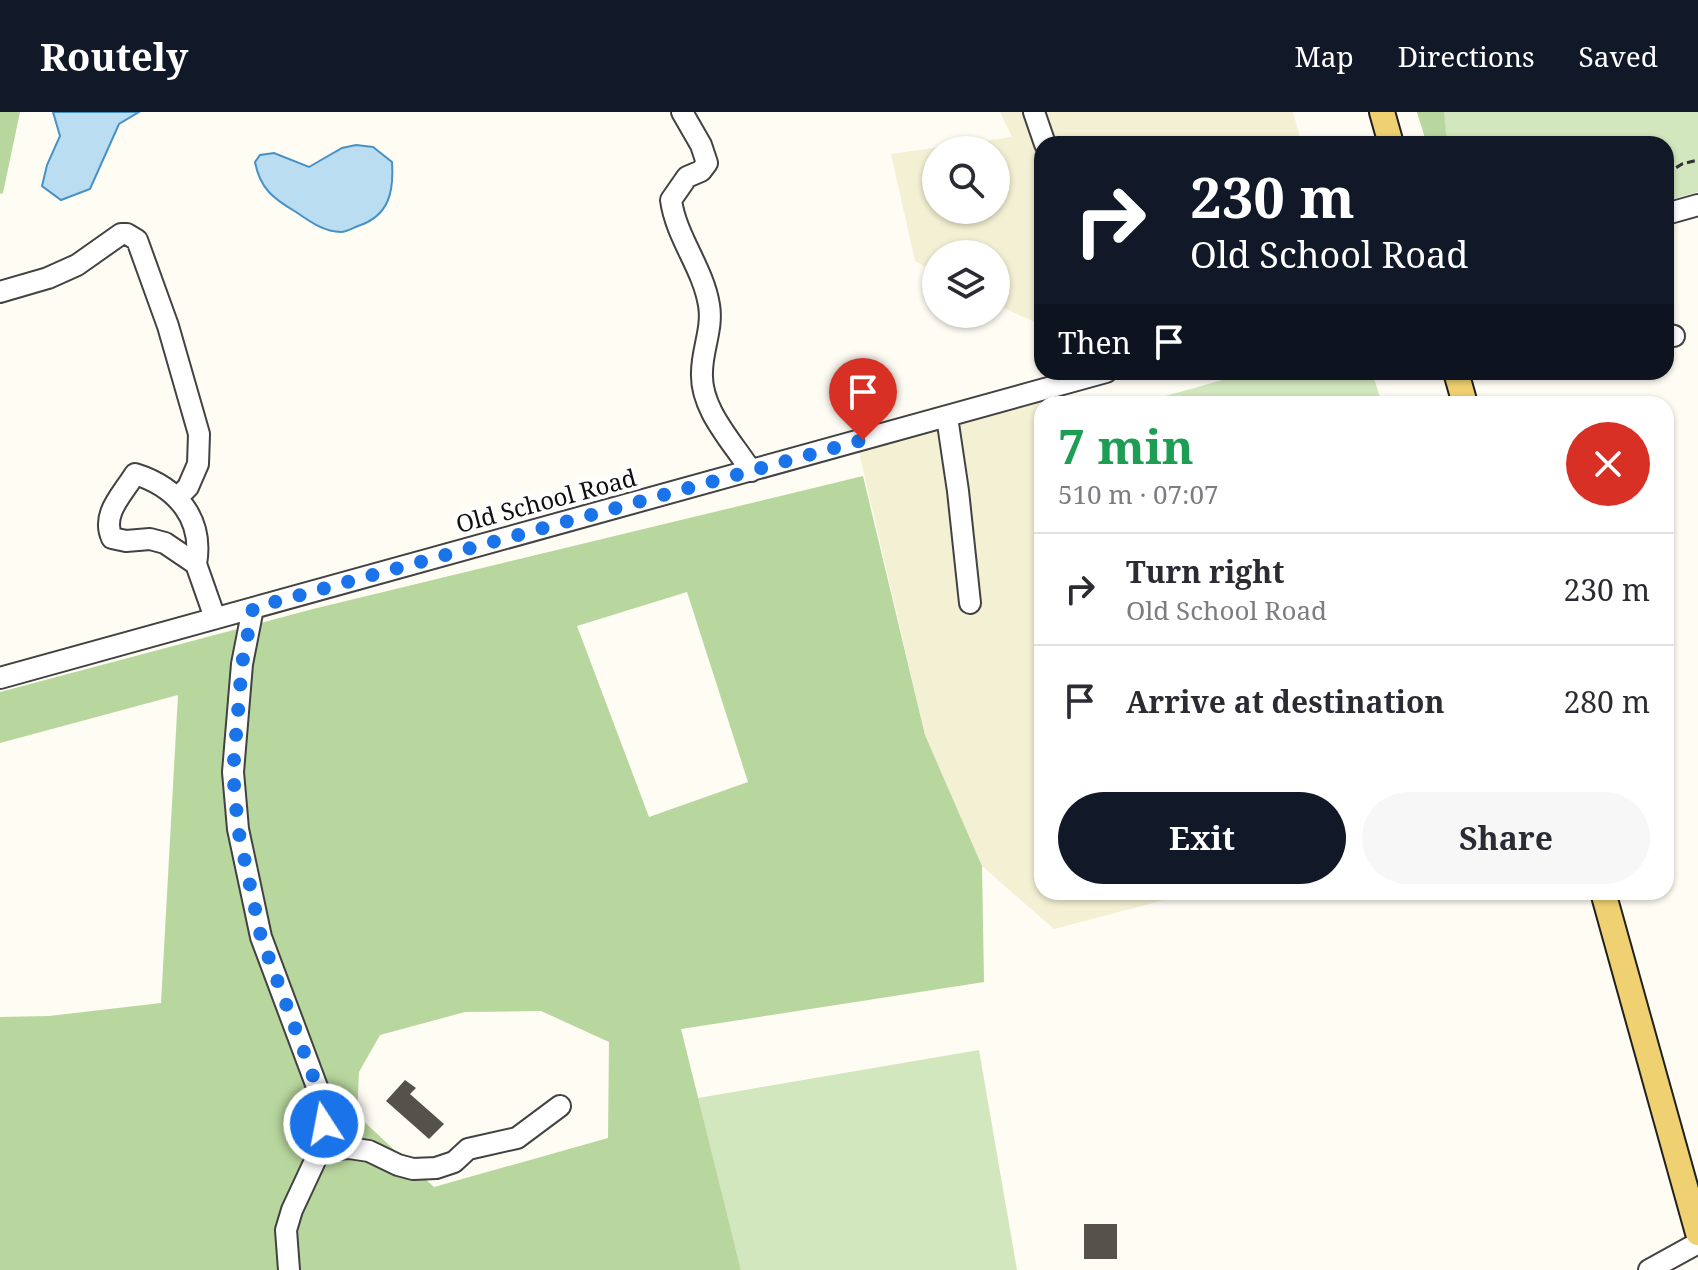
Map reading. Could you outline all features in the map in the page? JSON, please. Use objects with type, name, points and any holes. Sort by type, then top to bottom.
[{"type":"main road","points":[[1382,112],[1389,136]]},
{"type":"main road","points":[[1605,900],[1698,1233]]},
{"type":"street","points":[[682,112],[701,145],[707,163],[701,171],[687,177],[671,200],[673,214],[710,307],[709,334],[701,374],[710,410],[751,471]]},
{"type":"street","points":[[1034,112],[1042,136]]},
{"type":"street","points":[[1674,212],[1698,205]]},
{"type":"street","points":[[0,292],[48,278],[77,265],[121,234],[137,240],[168,326],[199,434],[198,464],[188,487],[178,497]]},
{"type":"street","name":"Old School Road","points":[[0,678],[1078,380]]},
{"type":"street","points":[[947,417],[970,603]]},
{"type":"street","points":[[196,564],[165,543],[150,539],[126,541],[112,538],[107,526],[110,513],[135,474],[150,479],[178,497],[187,508],[194,526],[198,552],[196,564],[215,618]]},
{"type":"street","points":[[253,608],[242,664],[233,796],[251,901],[261,937],[323,1103],[320,1150],[286,1230],[289,1270]]},
{"type":"street","points":[[320,1150],[349,1148],[369,1151],[413,1169],[436,1168],[454,1162],[468,1149],[517,1138],[560,1106]]},
{"type":"street","points":[[1649,1270],[1698,1243]]},
{"type":"path","points":[[1674,169],[1698,160]]},
{"type":"shaded area","points":[[1000,112],[1293,112],[1300,136],[1034,136],[1034,322],[1010,311],[1010,240],[922,240],[922,265],[915,261],[891,154],[922,150],[922,224],[1010,224],[1012,137]]},
{"type":"shaded area","points":[[1034,403],[1034,900],[1165,900],[1054,929],[982,866],[925,735],[859,452]]},
{"type":"green space","points":[[0,112],[20,112],[3,193],[0,194]]},
{"type":"green space","points":[[1417,112],[1698,112],[1698,192],[1674,199],[1674,136],[1424,136]]},
{"type":"green space","points":[[1417,112],[1444,112],[1447,136],[1424,136]]},
{"type":"green space","points":[[1222,380],[1374,380],[1380,396],[1166,396]]},
{"type":"green space","points":[[863,476],[925,735],[982,866],[984,982],[681,1029],[741,1270],[0,1270],[0,1017],[49,1016],[161,1003],[178,695],[0,743],[0,692],[313,609]],"holes":[[[687,592],[748,782],[649,817],[577,626]],[[541,1011],[609,1042],[608,1138],[434,1187],[357,1115],[359,1072],[380,1035],[465,1012]]]},
{"type":"green space","points":[[979,1050],[1017,1270],[741,1270],[698,1098]]},
{"type":"water","points":[[53,112],[139,112],[119,124],[90,189],[61,200],[42,186],[47,165],[60,136]]},
{"type":"water","points":[[356,145],[373,147],[392,162],[392,183],[387,202],[377,216],[343,232],[317,225],[275,198],[260,179],[255,162],[260,155],[274,153],[309,167],[342,148]]},
{"type":"building","points":[[405,1080],[416,1088],[410,1094],[444,1124],[429,1139],[386,1101]]},
{"type":"building","points":[[1084,1224],[1117,1224],[1117,1259],[1084,1259]]},
{"type":"route","points":[[324,1124],[323,1103],[261,937],[251,901],[233,796],[242,664],[253,608],[863,440]]}]
